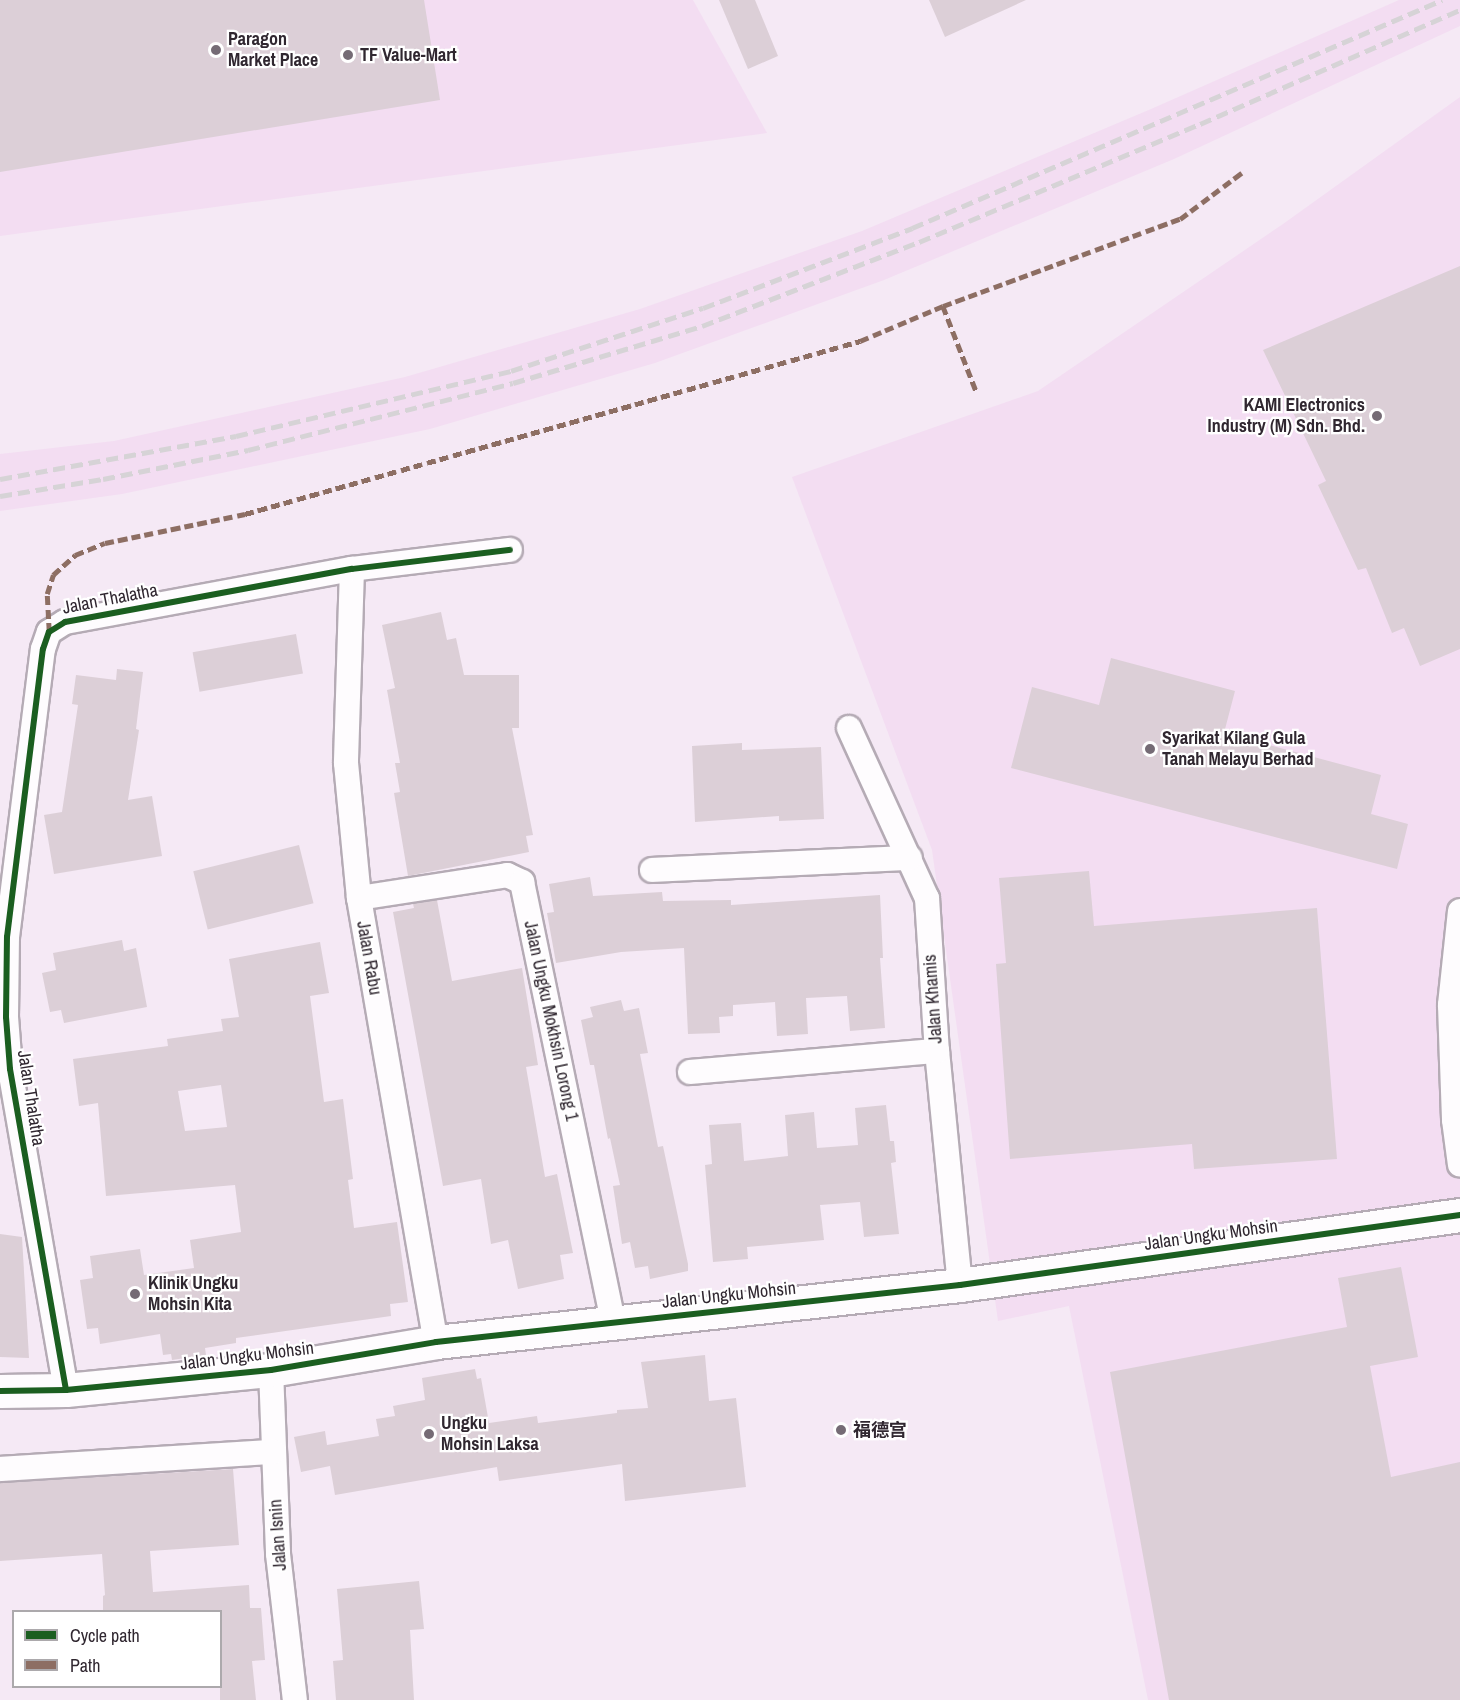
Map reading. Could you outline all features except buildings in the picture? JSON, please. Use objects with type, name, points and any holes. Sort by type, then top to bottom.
[{"type":"street","name":"Jalan Thalatha","points":[[66,1390],[10,1069],[6,1017],[8,937],[46,640],[49,632],[65,622],[351,569],[510,550]]},
{"type":"street","name":"Jalan Rabu","points":[[351,569],[346,763],[359,898],[436,1342]]},
{"type":"street","name":"Jalan Khamis","points":[[849,728],[927,898],[937,1051],[960,1285]]},
{"type":"street","points":[[652,870],[910,858]]},
{"type":"street","name":"Jalan Ungku Mokhsin Lorong 1","points":[[359,898],[507,875],[522,882],[613,1323]]},
{"type":"street","points":[[1460,911],[1450,1005],[1454,1120],[1460,1165]]},
{"type":"street","points":[[690,1072],[937,1051]]},
{"type":"street","name":"Jalan Ungku Mohsin","points":[[0,1391],[66,1390],[271,1370],[436,1342],[960,1285],[1460,1215]]},
{"type":"street","name":"Jalan Isnin","points":[[271,1370],[278,1554],[295,1700]]},
{"type":"street","points":[[0,1469],[273,1452]]},
{"type":"shaded area","points":[[0,0],[693,0],[767,133],[0,236]]},
{"type":"shaded area","points":[[1399,0],[1460,0],[1460,26],[1174,159],[884,280],[655,363],[430,429],[122,494],[0,511],[0,454],[114,441],[405,377],[640,309],[862,231],[1151,109]]},
{"type":"shaded area","points":[[1460,97],[1460,1700],[1148,1700],[1069,1306],[998,1321],[932,850],[792,477],[1038,391],[1283,224]]},
{"type":"railway","points":[[0,479],[236,436],[511,371],[703,308],[912,228],[1442,0]]},
{"type":"railway","points":[[0,496],[103,479],[248,450],[513,383],[702,326],[919,242],[1200,124],[1460,10]]},
{"type":"marked path","points":[[49,632],[47,594],[53,575],[75,555],[105,543],[245,514],[860,341],[943,306],[1180,219],[1244,171]]},
{"type":"marked path","points":[[943,306],[977,393]]},
{"type":"cycle path","points":[[66,1390],[10,1069],[6,1017],[7,937],[43,649],[49,632],[65,622],[352,569],[510,550]]},
{"type":"cycle path","points":[[0,1391],[66,1390],[271,1370],[436,1342],[960,1285],[1460,1215]]},
{"type":"place","name":"Paragon Market Place","points":[[216,50]]},
{"type":"place","name":"TF Value-Mart","points":[[348,55]]},
{"type":"place","name":"KAMI Electronics Industry (M) Sdn. Bhd.","points":[[1377,416]]},
{"type":"place","name":"Syarikat Kilang Gula Tanah Melayu Berhad","points":[[1150,749]]},
{"type":"place","name":"Klinik Ungku Mohsin Kita","points":[[135,1294]]},
{"type":"place","name":"福德宫","points":[[841,1430]]},
{"type":"place","name":"Ungku Mohsin Laksa","points":[[429,1434]]}]
